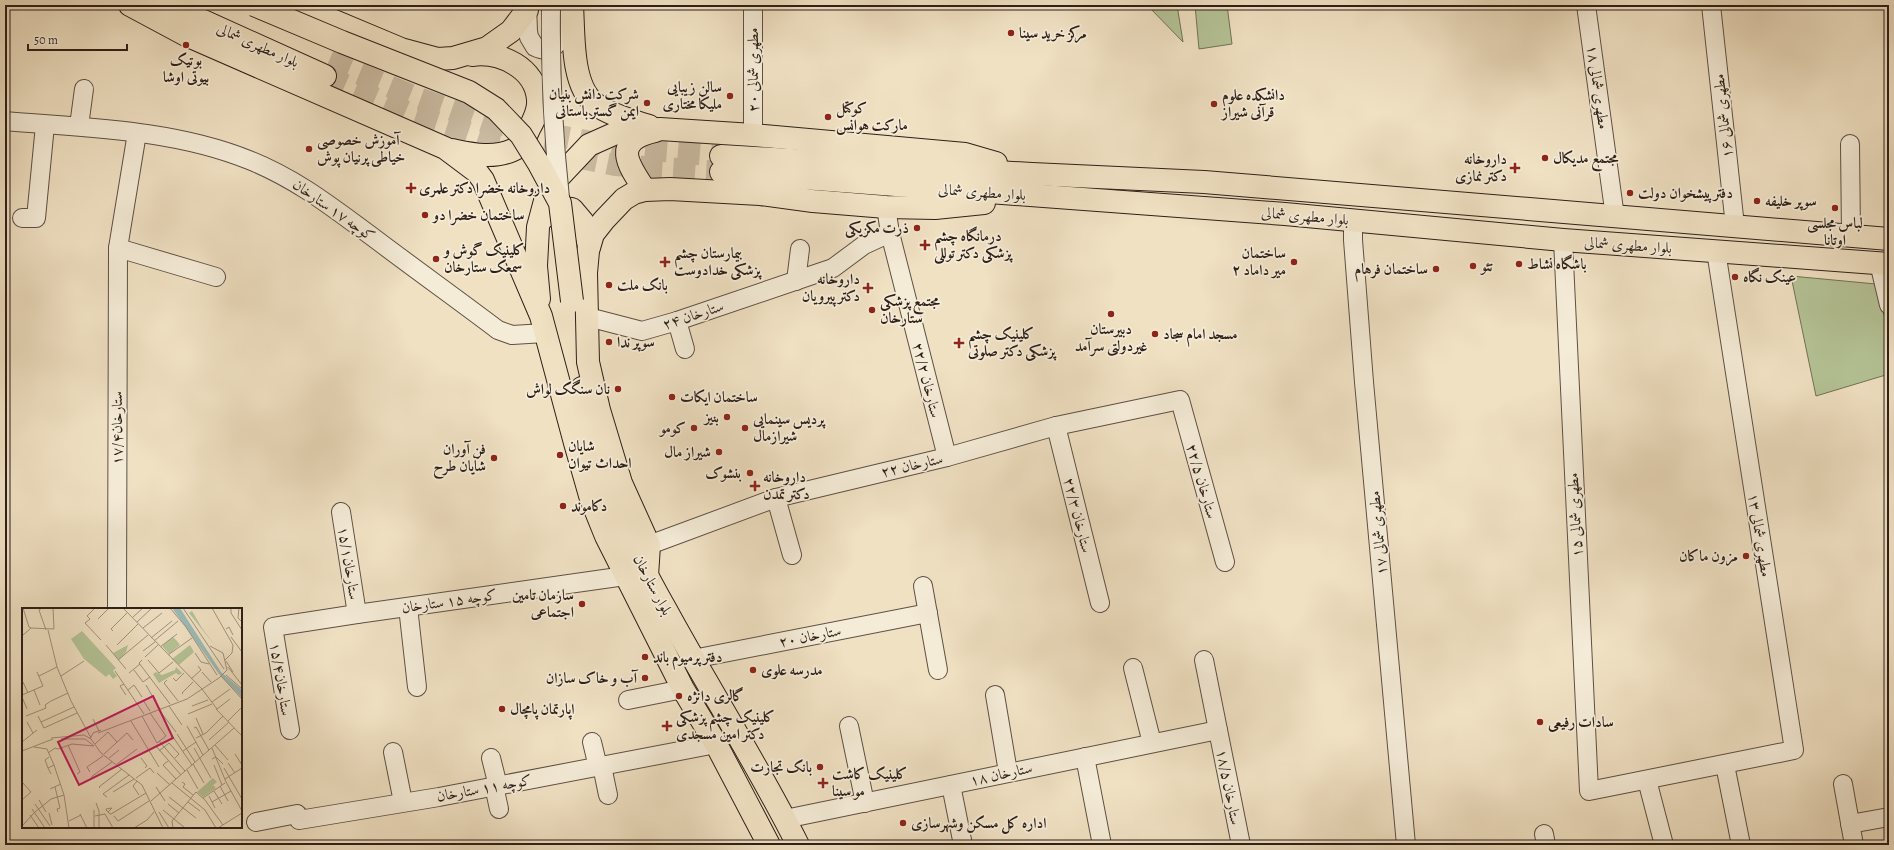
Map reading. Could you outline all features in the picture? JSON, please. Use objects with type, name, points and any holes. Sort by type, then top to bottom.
[{"type":"main road","points":[[130,5],[186,35],[445,148],[481,156],[503,154],[514,150],[523,142],[558,63],[565,5]]},
{"type":"main road","name":"بلوار مطهرى شمالى","points":[[168,5],[327,69],[203,5]]},
{"type":"main road","points":[[254,5],[342,42],[469,92],[482,99],[496,109],[521,135],[540,164],[560,202]]},
{"type":"main road","points":[[296,5],[401,49],[438,59],[481,54],[496,56],[511,61],[529,78],[536,90],[538,101],[536,114]]},
{"type":"main road","points":[[565,5],[576,69],[587,95],[594,103],[603,109],[660,129]]},
{"type":"main road","points":[[453,58],[487,48],[511,31],[527,8]]},
{"type":"main road","points":[[543,325],[536,266],[538,227],[546,197],[558,178],[589,145],[626,130],[660,129],[752,135],[965,154],[1032,174]]},
{"type":"main road","points":[[645,190],[628,164],[628,149],[636,138],[643,133],[660,129]]},
{"type":"main road","points":[[445,148],[477,172],[483,180],[543,325]]},
{"type":"main road","name":"بلوار مطهرى شمالى","points":[[1884,264],[1563,240],[1353,220],[1030,196],[721,164],[1032,174],[1204,182],[1889,239]]},
{"type":"main road","points":[[647,576],[649,546],[621,483],[599,410],[588,362],[586,273],[589,246],[593,234],[624,199],[634,193],[645,190],[670,189],[722,192],[886,207],[935,208],[1030,196]]},
{"type":"main road","name":"بلوار ستارخان","points":[[560,202],[586,419],[600,469],[615,511],[647,576],[693,660],[785,819],[798,845]]},
{"type":"main road","points":[[538,235],[545,217],[551,211],[558,208],[572,209],[582,222],[589,246]]},
{"type":"main road","name":"بلوار ستارخان","points":[[543,325],[591,499],[606,536],[683,689],[716,744],[769,845]]},
{"type":"street","points":[[560,202],[555,160],[552,87],[565,5]]},
{"type":"street","points":[[527,8],[528,31],[532,42],[535,47],[547,51],[552,49],[561,37],[565,5]]},
{"type":"street","name":"۲۰ مطهری شمالی","points":[[752,135],[753,5]]},
{"type":"street","name":"۱۸ مطهری شمالی","points":[[1586,5],[1615,217]]},
{"type":"street","name":"۱۶ مطهری شمالی","points":[[1712,5],[1734,226]]},
{"type":"street","points":[[79,126],[84,89]]},
{"type":"street","name":"کوچه ۱۷ ستارخان","points":[[5,121],[45,125],[79,126],[137,133],[201,145],[249,160],[300,184],[498,330],[512,335],[543,325]]},
{"type":"street","points":[[22,218],[36,218],[45,125]]},
{"type":"street","name":"ستارخان۱۷/۴","points":[[117,608],[118,248],[137,133]]},
{"type":"street","points":[[1850,144],[1851,235]]},
{"type":"street","name":"۲۲/۲ ستارخان","points":[[886,207],[890,233],[947,457]]},
{"type":"street","name":"۱۷ مطهری شمالی","points":[[1353,220],[1364,382],[1406,845]]},
{"type":"street","name":"۲۴ ستارخان","points":[[588,317],[642,331],[677,321],[833,268],[864,245],[890,233]]},
{"type":"street","name":"۱۵ مطهری شمالی","points":[[1563,240],[1588,791],[1647,780]]},
{"type":"street","points":[[118,248],[216,277]]},
{"type":"street","points":[[796,281],[800,249]]},
{"type":"street","name":"۱۳ مطهری شمالی","points":[[1716,251],[1794,750],[1725,765]]},
{"type":"street","points":[[1884,264],[1889,305]]},
{"type":"street","points":[[677,321],[685,349]]},
{"type":"street","name":"۲۲ ستارخان","points":[[649,546],[776,498],[947,457],[1056,426],[1180,400]]},
{"type":"street","name":"۲۲/۵ ستارخان","points":[[1180,400],[1225,562]]},
{"type":"street","name":"۲۲/۳ ستارخان","points":[[1056,426],[1100,603]]},
{"type":"street","points":[[776,498],[792,555]]},
{"type":"street","name":"ستارخان۱۵/۱","points":[[341,512],[357,614]]},
{"type":"street","name":"کوچه ۱۵ ستارخان","points":[[273,627],[625,576]]},
{"type":"street","points":[[923,586],[938,670]]},
{"type":"street","points":[[408,607],[417,687]]},
{"type":"street","name":"۲۰ ستارخان","points":[[693,660],[928,613]]},
{"type":"street","name":"ستارخان۱۵/۴","points":[[273,627],[290,730]]},
{"type":"street","name":"۱۸/۵ ستارخان","points":[[1204,660],[1241,845]]},
{"type":"street","points":[[1134,668],[1152,743]]},
{"type":"street","points":[[628,700],[683,689]]},
{"type":"street","points":[[995,695],[1008,772]]},
{"type":"street","points":[[849,726],[865,803]]},
{"type":"street","name":"۱۸ ستارخان","points":[[785,819],[1218,730]]},
{"type":"street","points":[[592,742],[608,795]]},
{"type":"street","name":"کوچه ۱۱ ستارخان","points":[[256,822],[297,814],[299,820],[496,786],[716,744]]},
{"type":"street","points":[[393,752],[403,802]]},
{"type":"street","points":[[1085,757],[1102,845]]},
{"type":"street","points":[[491,758],[499,809]]},
{"type":"street","points":[[1664,845],[1647,780],[1725,765],[1741,845]]},
{"type":"street","points":[[1843,784],[1854,845]]},
{"type":"street","points":[[952,785],[963,845]]},
{"type":"street","points":[[1850,824],[1889,817]]},
{"type":"green space","points":[[1147,5],[1177,5],[1183,42]]},
{"type":"green space","points":[[1195,5],[1227,5],[1232,44],[1199,49]]},
{"type":"green space","points":[[1791,276],[1876,284],[1889,334],[1889,374],[1816,396]]},
{"type":"tunnel","points":[[329,61],[415,97],[486,122],[617,147],[721,156]]},
{"type":"tunnel","points":[[325,76],[407,112],[491,140],[615,165],[721,172]]},
{"type":"place","name":"مرکز خرید سینا","points":[[1011,33]]},
{"type":"place","name":"بوتیک بیوتی اوشا","points":[[186,45]]},
{"type":"place","name":"سالن زیبایی ملیکا مختاری","points":[[730,96]]},
{"type":"place","name":"شرکت دانش بنیان ایمن گستر باستانی","points":[[647,103]]},
{"type":"place","name":"دانشکده علوم قرآنی شیراز","points":[[1214,104]]},
{"type":"place","name":"کوکتل مارکت هوانس","points":[[828,117]]},
{"type":"place","name":"آموزش خصوصی خیاطی پرنیان پوش","points":[[309,149]]},
{"type":"place","name":"مجتمع مدیکال","points":[[1545,158]]},
{"type":"place","name":"داروخانه دکتر نمازی","points":[[1515,168]]},
{"type":"place","name":"داروخانه خضرا دکتر علمری","points":[[411,188]]},
{"type":"place","name":"دفترپیشخوان دولت","points":[[1630,193]]},
{"type":"place","name":"سوپر خلیفه","points":[[1757,201]]},
{"type":"place","name":"لباس مجلسی اوتانا","points":[[1835,208]]},
{"type":"place","name":"ساختمان خضرا دو","points":[[425,215]]},
{"type":"place","name":"ذرت مکزیکی","points":[[917,228]]},
{"type":"place","name":"درمانگاه چشم پزشكی دكتر توللی","points":[[925,245]]},
{"type":"place","name":"کلینیک گوش و سمعک ستارخان","points":[[436,259]]},
{"type":"place","name":"بیمارستان چشم پزشکی خدادوست","points":[[665,262]]},
{"type":"place","name":"ساختمان میر داماد ۲","points":[[1294,262]]},
{"type":"place","name":"باشگاه نشاط","points":[[1519,264]]},
{"type":"place","name":"تئو","points":[[1473,266]]},
{"type":"place","name":"ساختمان فرهام","points":[[1436,269]]},
{"type":"place","name":"عینک نگاه","points":[[1735,277]]},
{"type":"place","name":"بانک ملت","points":[[609,285]]},
{"type":"place","name":"داروخانه دکتر پیرویان","points":[[868,288]]},
{"type":"place","name":"مجتمع پزشکی ستارخان","points":[[872,310]]},
{"type":"place","name":"دبیرستان غیردولتی سرآمد","points":[[1111,314]]},
{"type":"place","name":"مسجد امام سجاد","points":[[1155,334]]},
{"type":"place","name":"سوپر ندا","points":[[609,342]]},
{"type":"place","name":"کلینیک چشم پزشکی دکتر صلوتی","points":[[959,343]]},
{"type":"place","name":"نان سنگک لواش","points":[[618,389]]},
{"type":"place","name":"ساختمان ایکات","points":[[672,397]]},
{"type":"place","name":"بنیز","points":[[727,417]]},
{"type":"place","name":"کومو","points":[[694,428]]},
{"type":"place","name":"پردیس سینمایی شیرازمال","points":[[745,428]]},
{"type":"place","name":"شیراز مال","points":[[719,452]]},
{"type":"place","name":"شایان احداث تیوان","points":[[560,455]]},
{"type":"place","name":"فن آوران شایان طرح","points":[[494,458]]},
{"type":"place","name":"بنشوک","points":[[750,473]]},
{"type":"place","name":"داروخانه دکتر تمدن","points":[[755,486]]},
{"type":"place","name":"دکاموند","points":[[563,506]]},
{"type":"place","name":"مزون ماکان","points":[[1746,556]]},
{"type":"place","name":"سازمان تامین اجتماعی","points":[[582,604]]},
{"type":"place","name":"دفتر پرمیوم باند","points":[[645,657]]},
{"type":"place","name":"مدرسه علوی","points":[[753,670]]},
{"type":"place","name":"آب و خاک سازان","points":[[645,678]]},
{"type":"place","name":"گالری دانژه","points":[[679,696]]},
{"type":"place","name":"اپارتمان پامچال","points":[[502,709]]},
{"type":"place","name":"سادات رفیعی","points":[[1540,722]]},
{"type":"place","name":"کلینیک چشم پزشکی دکتر امین مسجدی","points":[[667,726]]},
{"type":"place","name":"بانک تجارت","points":[[820,767]]},
{"type":"place","name":"کلینیک کاشت مو سینا","points":[[823,783]]},
{"type":"place","name":"اداره کل مسکن وشهرسازی","points":[[903,823]]}]
